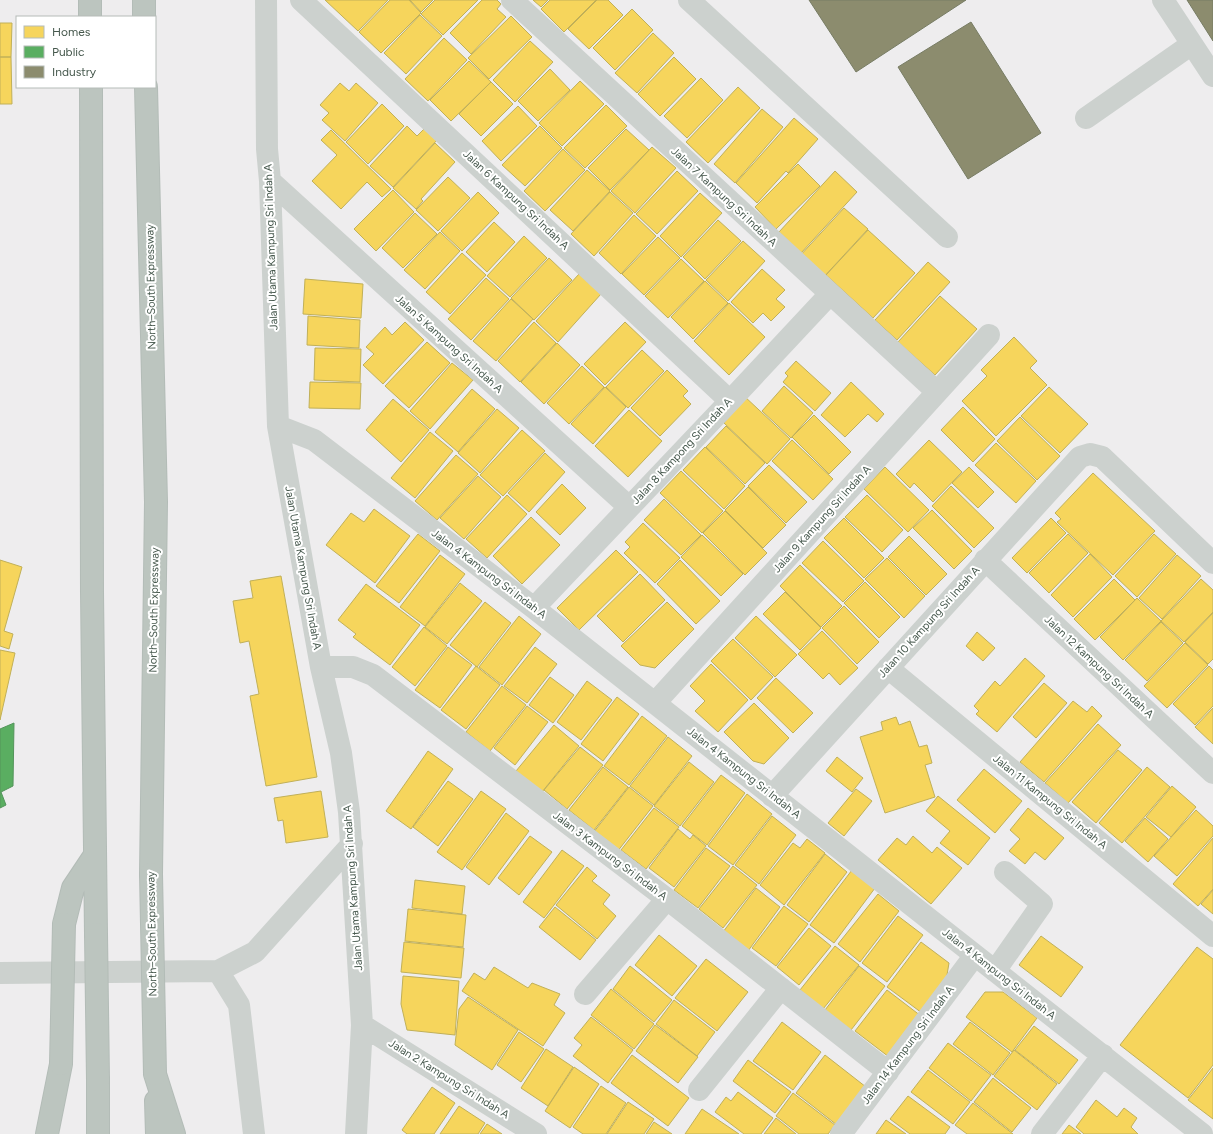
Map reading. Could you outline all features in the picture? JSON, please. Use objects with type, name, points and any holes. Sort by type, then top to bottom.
[{"type":"highway","points":[[90,0],[90,16]]},
{"type":"highway","points":[[144,0],[144,16]]},
{"type":"highway","points":[[91,88],[92,592],[98,1134]]},
{"type":"highway","name":"North–South Expressway","points":[[146,88],[156,502],[151,874],[157,1134]]},
{"type":"highway","points":[[47,1134],[61,1064],[64,924],[73,888],[95,855]]},
{"type":"highway","points":[[155,1074],[174,1134]]},
{"type":"street","name":"Jalan Utama Kampung Sri Indah A","points":[[266,0],[267,149],[270,181],[278,426],[321,667],[341,753],[349,812],[362,1025],[356,1134]]},
{"type":"street","name":"Jalan 6 Kampung Sri Indah A","points":[[301,0],[730,401]]},
{"type":"street","name":"Jalan 7 Kampung Sri Indah A","points":[[512,0],[937,392]]},
{"type":"street","points":[[689,0],[947,237]]},
{"type":"street","points":[[1163,0],[1213,76]]},
{"type":"street","points":[[1086,118],[1192,44]]},
{"type":"street","name":"Jalan 5 Kampung Sri Indah A","points":[[270,181],[629,507]]},
{"type":"street","name":"Jalan 8 Kampong Sri Indah A","points":[[534,608],[830,294]]},
{"type":"street","name":"Jalan 9 Kampung Sri Indah A","points":[[655,703],[989,335]]},
{"type":"street","name":"Jalan 4 Kampung Sri Indah A","points":[[278,426],[314,440],[534,608],[1202,1134]]},
{"type":"street","name":"Jalan 10 Kampung Sri Indah A","points":[[772,796],[1080,457],[1090,454],[1102,457],[1213,563]]},
{"type":"street","name":"Jalan 12 Kampung Sri Indah A","points":[[985,560],[1213,773]]},
{"type":"street","name":"Jalan 3 Kampung Sri Indah A","points":[[321,667],[353,667],[373,675],[667,899],[888,1072]]},
{"type":"street","name":"Jalan 11 Kampung Sri Indah A","points":[[888,668],[1213,936]]},
{"type":"street","points":[[0,973],[218,971],[255,952],[352,844]]},
{"type":"street","points":[[995,970],[1042,904],[1005,872]]},
{"type":"street","points":[[585,994],[667,899]]},
{"type":"street","name":"Jalan 14 Kampung Sri Indah A","points":[[841,1134],[975,955]]},
{"type":"street","points":[[218,971],[239,1005],[254,1134]]},
{"type":"street","points":[[699,1090],[781,988]]},
{"type":"street","name":"Jalan 2 Kampung Sri Indah A","points":[[362,1025],[536,1134]]},
{"type":"street","points":[[1042,1134],[1102,1055]]},
{"type":"building: Homes","points":[[325,0],[388,0],[358,31]]},
{"type":"building: Homes","points":[[390,0],[409,0],[421,13],[381,53],[359,32]]},
{"type":"building: Homes","points":[[410,0],[433,0],[421,12]]},
{"type":"building: Homes","points":[[435,0],[478,0],[443,35],[421,14]]},
{"type":"building: Homes","points":[[482,0],[497,0],[501,4],[497,9],[506,17],[471,54],[450,33]]},
{"type":"building: Homes","points":[[533,0],[548,0],[541,7]]},
{"type":"building: Homes","points":[[550,0],[596,0],[564,32],[541,9]]},
{"type":"building: Homes","points":[[597,0],[608,0],[623,15],[589,49],[568,29]]},
{"type":"building: Homes","points":[[632,9],[653,30],[615,70],[593,48]]},
{"type":"building: Homes","points":[[420,15],[442,36],[406,74],[384,53]]},
{"type":"building: Homes","points":[[511,16],[532,37],[489,79],[468,58]]},
{"type":"building: Homes","points":[[0,23],[12,23],[11,57],[0,57]]},
{"type":"building: Homes","points":[[653,33],[674,53],[637,93],[615,73]]},
{"type":"building: Homes","points":[[444,38],[467,60],[428,101],[405,79]]},
{"type":"building: Homes","points":[[530,41],[553,62],[515,102],[493,80]]},
{"type":"building: Homes","points":[[0,57],[11,57],[12,104],[0,104]]},
{"type":"building: Homes","points":[[674,57],[696,79],[660,116],[638,94]]},
{"type":"building: Homes","points":[[469,61],[491,82],[451,121],[430,100]]},
{"type":"building: Homes","points":[[550,69],[570,90],[538,121],[518,101]]},
{"type":"building: Homes","points":[[701,78],[723,100],[687,138],[664,116]]},
{"type":"building: Homes","points":[[580,81],[604,104],[562,146],[539,123]]},
{"type":"building: Homes","points":[[491,82],[513,104],[481,136],[459,114]]},
{"type":"building: Homes","points":[[340,83],[349,91],[356,83],[378,103],[345,141],[322,120],[329,113],[320,105]]},
{"type":"building: Homes","points":[[738,87],[760,108],[708,163],[686,142]]},
{"type":"building: Homes","points":[[382,104],[404,126],[368,164],[346,142]]},
{"type":"building: Homes","points":[[606,105],[627,126],[585,168],[564,148]]},
{"type":"building: Homes","points":[[518,106],[537,126],[501,161],[482,141]]},
{"type":"building: Homes","points":[[762,109],[783,127],[735,183],[714,164]]},
{"type":"building: Homes","points":[[794,118],[818,139],[788,173],[786,171],[757,203],[736,183]]},
{"type":"building: Homes","points":[[407,126],[417,136],[425,128],[438,139],[393,187],[370,166]]},
{"type":"building: Homes","points":[[540,126],[562,148],[525,186],[502,165]]},
{"type":"building: Homes","points":[[626,129],[649,150],[610,190],[588,168]]},
{"type":"building: Homes","points":[[331,130],[391,189],[382,197],[367,182],[341,209],[312,181],[337,155],[321,140]]},
{"type":"building: Homes","points":[[435,143],[455,162],[421,199],[423,201],[416,209],[393,188]]},
{"type":"building: Homes","points":[[652,147],[676,168],[635,213],[611,191]]},
{"type":"building: Homes","points":[[563,149],[585,170],[545,211],[524,191]]},
{"type":"building: Homes","points":[[798,164],[820,186],[776,229],[755,207]]},
{"type":"building: Homes","points":[[587,170],[610,191],[573,231],[550,210]]},
{"type":"building: Homes","points":[[677,171],[698,191],[657,234],[636,214]]},
{"type":"building: Homes","points":[[835,171],[857,192],[801,253],[779,232]]},
{"type":"building: Homes","points":[[448,177],[470,198],[438,231],[416,210]]},
{"type":"building: Homes","points":[[393,190],[414,212],[376,251],[354,229]]},
{"type":"building: Homes","points":[[478,192],[499,213],[462,251],[441,231]]},
{"type":"building: Homes","points":[[610,192],[633,213],[594,256],[571,234]]},
{"type":"building: Homes","points":[[700,193],[722,213],[681,257],[660,236]]},
{"type":"building: Homes","points":[[844,208],[868,229],[821,280],[798,258]]},
{"type":"building: Homes","points":[[415,213],[437,234],[403,268],[382,248]]},
{"type":"building: Homes","points":[[634,215],[656,236],[621,274],[599,253]]},
{"type":"building: Homes","points":[[718,220],[741,241],[705,279],[683,257]]},
{"type":"building: Homes","points":[[494,222],[515,242],[487,272],[466,252]]},
{"type":"building: Homes","points":[[868,230],[915,273],[873,318],[826,275]]},
{"type":"building: Homes","points":[[440,232],[460,251],[425,289],[404,270]]},
{"type":"building: Homes","points":[[524,236],[547,258],[510,297],[487,276]]},
{"type":"building: Homes","points":[[658,237],[680,258],[644,295],[622,274]]},
{"type":"building: Homes","points":[[743,241],[765,261],[728,301],[706,280]]},
{"type":"building: Homes","points":[[462,253],[486,275],[450,314],[426,292]]},
{"type":"building: Homes","points":[[549,258],[572,280],[534,320],[511,298]]},
{"type":"building: Homes","points":[[681,259],[704,281],[668,318],[645,296]]},
{"type":"building: Homes","points":[[928,262],[950,282],[897,340],[875,320]]},
{"type":"building: Homes","points":[[762,269],[785,290],[776,299],[785,307],[771,321],[763,313],[753,323],[731,302]]},
{"type":"building: Homes","points":[[579,274],[601,294],[558,342],[536,321]]},
{"type":"building: Homes","points":[[486,278],[509,299],[471,340],[448,319]]},
{"type":"building: Homes","points":[[305,279],[363,284],[361,318],[303,314]]},
{"type":"building: Homes","points":[[705,281],[728,303],[693,339],[671,317]]},
{"type":"building: Homes","points":[[940,296],[977,329],[935,375],[898,342]]},
{"type":"building: Homes","points":[[511,299],[533,319],[496,361],[473,341]]},
{"type":"building: Homes","points":[[729,303],[765,337],[729,375],[694,341]]},
{"type":"building: Homes","points":[[308,316],[360,320],[359,348],[307,345]]},
{"type":"building: Homes","points":[[405,322],[424,340],[383,384],[363,365],[374,354],[366,347],[385,327],[392,335]]},
{"type":"building: Homes","points":[[534,322],[556,343],[520,382],[498,361]]},
{"type":"building: Homes","points":[[625,322],[646,342],[605,385],[584,364]]},
{"type":"building: Homes","points":[[1014,337],[1037,361],[1030,368],[1047,385],[996,436],[962,401],[987,376],[981,370]]},
{"type":"building: Homes","points":[[427,342],[450,363],[409,408],[385,386]]},
{"type":"building: Homes","points":[[557,343],[580,365],[544,404],[521,382]]},
{"type":"building: Homes","points":[[315,348],[361,349],[360,382],[314,380]]},
{"type":"building: Homes","points":[[642,350],[664,371],[628,408],[606,387]]},
{"type":"building: Homes","points":[[796,361],[831,393],[815,411],[783,382],[788,376],[785,373]]},
{"type":"building: Homes","points":[[452,363],[473,380],[430,429],[410,411]]},
{"type":"building: Homes","points":[[582,366],[604,387],[569,424],[547,403]]},
{"type":"building: Homes","points":[[667,370],[688,391],[683,396],[691,404],[660,436],[631,408]]},
{"type":"building: Homes","points":[[310,382],[361,383],[360,409],[309,408]]},
{"type":"building: Homes","points":[[851,382],[884,414],[877,422],[868,414],[845,437],[821,415]]},
{"type":"building: Homes","points":[[784,386],[813,413],[791,438],[762,411]]},
{"type":"building: Homes","points":[[605,387],[626,407],[593,444],[571,424]]},
{"type":"building: Homes","points":[[1049,387],[1088,424],[1060,453],[1021,416]]},
{"type":"building: Homes","points":[[472,389],[495,409],[458,452],[435,432]]},
{"type":"building: Homes","points":[[743,395],[790,439],[767,464],[724,423]]},
{"type":"building: Homes","points":[[393,399],[429,430],[401,462],[366,430]]},
{"type":"building: Homes","points":[[963,407],[995,439],[973,462],[941,430]]},
{"type":"building: Homes","points":[[497,409],[519,428],[480,473],[458,453]]},
{"type":"building: Homes","points":[[629,410],[662,441],[628,477],[595,446]]},
{"type":"building: Homes","points":[[814,415],[851,452],[829,474],[792,437]]},
{"type":"building: Homes","points":[[1020,417],[1060,456],[1037,480],[997,441]]},
{"type":"building: Homes","points":[[726,426],[765,463],[745,484],[706,447]]},
{"type":"building: Homes","points":[[522,430],[545,451],[503,496],[480,475]]},
{"type":"building: Homes","points":[[430,432],[453,451],[415,498],[391,478]]},
{"type":"building: Homes","points":[[792,440],[833,479],[813,500],[772,461]]},
{"type":"building: Homes","points":[[929,440],[962,472],[933,502],[914,483],[910,488],[896,474]]},
{"type":"building: Homes","points":[[996,443],[1036,481],[1016,503],[975,465]]},
{"type":"building: Homes","points":[[705,447],[745,486],[724,509],[683,470]]},
{"type":"building: Homes","points":[[545,453],[565,472],[529,512],[508,493]]},
{"type":"building: Homes","points":[[456,455],[478,474],[437,520],[415,501]]},
{"type":"building: Homes","points":[[769,465],[807,502],[786,523],[748,486]]},
{"type":"building: Homes","points":[[885,467],[929,510],[908,532],[864,489]]},
{"type":"building: Homes","points":[[969,467],[994,492],[978,508],[952,483]]},
{"type":"building: Homes","points":[[681,471],[723,511],[702,533],[660,493]]},
{"type":"building: Homes","points":[[1093,473],[1155,531],[1113,575],[1057,522],[1061,519],[1055,513]]},
{"type":"building: Homes","points":[[478,476],[501,497],[464,539],[440,518]]},
{"type":"building: Homes","points":[[562,484],[586,508],[560,535],[536,512]]},
{"type":"building: Homes","points":[[951,486],[994,528],[974,548],[932,506]]},
{"type":"building: Homes","points":[[748,487],[786,525],[763,548],[725,510]]},
{"type":"building: Homes","points":[[507,495],[527,514],[487,558],[466,539]]},
{"type":"building: Homes","points":[[867,495],[903,530],[882,552],[845,517]]},
{"type":"building: Homes","points":[[664,499],[701,535],[681,555],[644,520]]},
{"type":"building: Homes","points":[[374,509],[410,536],[375,583],[326,545],[351,513],[364,522]]},
{"type":"building: Homes","points":[[932,510],[972,551],[954,569],[913,528]]},
{"type":"building: Homes","points":[[725,511],[767,553],[745,575],[703,533]]},
{"type":"building: Homes","points":[[531,517],[560,545],[522,584],[493,556]]},
{"type":"building: Homes","points":[[844,518],[884,558],[864,578],[824,538]]},
{"type":"building: Homes","points":[[1051,518],[1066,533],[1027,573],[1012,558]]},
{"type":"building: Homes","points":[[643,523],[680,558],[655,583],[624,553],[630,547],[625,542]]},
{"type":"building: Homes","points":[[418,534],[440,551],[399,603],[376,586]]},
{"type":"building: Homes","points":[[1068,534],[1088,553],[1049,593],[1029,573]]},
{"type":"building: Homes","points":[[1154,534],[1176,554],[1137,597],[1115,576]]},
{"type":"building: Homes","points":[[702,535],[743,574],[721,596],[681,557]]},
{"type":"building: Homes","points":[[909,536],[947,574],[926,595],[888,557]]},
{"type":"building: Homes","points":[[823,541],[864,581],[843,602],[802,563]]},
{"type":"building: Homes","points":[[616,550],[638,572],[579,630],[557,608]]},
{"type":"building: Homes","points":[[1090,554],[1112,577],[1073,617],[1051,595]]},
{"type":"building: Homes","points":[[440,555],[465,574],[425,626],[400,607]]},
{"type":"building: Homes","points":[[1177,555],[1201,576],[1162,619],[1139,598]]},
{"type":"building: Homes","points":[[887,558],[925,596],[904,618],[865,579]]},
{"type":"building: Homes","points":[[0,560],[22,567],[4,631],[13,634],[9,649],[0,646]]},
{"type":"building: Homes","points":[[680,560],[720,601],[696,624],[657,584]]},
{"type":"building: Homes","points":[[800,565],[842,606],[821,627],[780,586]]},
{"type":"building: Homes","points":[[640,574],[665,600],[623,642],[597,616]]},
{"type":"building: Homes","points":[[281,576],[317,777],[266,786],[250,696],[259,694],[249,641],[240,643],[233,601],[253,598],[250,581]]},
{"type":"building: Homes","points":[[1114,579],[1135,600],[1095,640],[1074,619]]},
{"type":"building: Homes","points":[[1201,579],[1213,590],[1213,612],[1184,642],[1161,621]]},
{"type":"building: Homes","points":[[865,582],[900,617],[879,638],[844,603]]},
{"type":"building: Homes","points":[[460,583],[482,601],[447,644],[425,627]]},
{"type":"building: Homes","points":[[366,584],[420,625],[390,665],[353,637],[356,634],[338,620]]},
{"type":"building: Homes","points":[[785,592],[821,628],[800,650],[763,614]]},
{"type":"building: Homes","points":[[1137,598],[1161,621],[1123,660],[1100,637]]},
{"type":"building: Homes","points":[[485,602],[511,623],[477,667],[450,645]]},
{"type":"building: Homes","points":[[667,602],[694,629],[655,668],[640,665],[621,646]]},
{"type":"building: Homes","points":[[844,606],[879,642],[857,664],[822,628]]},
{"type":"building: Homes","points":[[1213,613],[1213,659],[1208,664],[1185,642]]},
{"type":"building: Homes","points":[[519,616],[541,634],[502,685],[479,667]]},
{"type":"building: Homes","points":[[756,616],[797,655],[775,677],[735,638]]},
{"type":"building: Homes","points":[[1161,622],[1183,643],[1147,681],[1125,660]]},
{"type":"building: Homes","points":[[424,627],[447,646],[415,686],[392,667]]},
{"type":"building: Homes","points":[[822,631],[858,668],[840,685],[829,673],[823,679],[798,654]]},
{"type":"building: Homes","points":[[977,632],[995,648],[983,661],[966,646]]},
{"type":"building: Homes","points":[[733,639],[773,677],[751,700],[711,661]]},
{"type":"building: Homes","points":[[1185,643],[1208,665],[1167,708],[1144,686]]},
{"type":"building: Homes","points":[[448,647],[472,665],[440,708],[415,690]]},
{"type":"building: Homes","points":[[535,647],[557,664],[527,703],[504,686]]},
{"type":"building: Homes","points":[[0,650],[15,653],[0,720]]},
{"type":"building: Homes","points":[[1025,658],[1045,676],[997,732],[976,714],[979,711],[974,706],[995,681],[1000,686]]},
{"type":"building: Homes","points":[[711,664],[748,700],[718,732],[695,711],[705,701],[690,686]]},
{"type":"building: Homes","points":[[476,666],[500,685],[466,729],[441,710]]},
{"type":"building: Homes","points":[[1209,666],[1213,670],[1213,706],[1195,725],[1173,704]]},
{"type":"building: Homes","points":[[550,677],[574,695],[553,723],[529,705]]},
{"type":"building: Homes","points":[[776,678],[813,713],[793,733],[757,698]]},
{"type":"building: Homes","points":[[587,681],[612,700],[581,740],[557,722]]},
{"type":"building: Homes","points":[[1044,683],[1067,703],[1036,738],[1013,717]]},
{"type":"building: Homes","points":[[502,686],[526,705],[490,751],[466,732]]},
{"type":"building: Homes","points":[[617,697],[639,714],[603,761],[581,744]]},
{"type":"building: Homes","points":[[1073,701],[1087,712],[1092,706],[1102,716],[1044,782],[1020,762]]},
{"type":"building: Homes","points":[[754,703],[789,738],[764,764],[753,761],[724,732]]},
{"type":"building: Homes","points":[[527,706],[548,722],[515,765],[494,748]]},
{"type":"building: Homes","points":[[1213,708],[1213,744],[1195,727]]},
{"type":"building: Homes","points":[[642,716],[667,736],[629,785],[604,766]]},
{"type":"building: Homes","points":[[896,717],[899,725],[910,721],[919,747],[927,745],[932,763],[925,765],[935,797],[885,813],[860,737],[883,730],[881,722]]},
{"type":"building: Homes","points":[[1098,724],[1121,745],[1068,803],[1045,783]]},
{"type":"building: Homes","points":[[554,725],[579,746],[542,792],[516,771]]},
{"type":"building: Homes","points":[[668,737],[692,756],[654,805],[630,786]]},
{"type":"building: Homes","points":[[580,747],[603,765],[567,809],[544,790]]},
{"type":"building: Homes","points":[[1118,750],[1142,770],[1096,823],[1072,802]]},
{"type":"building: Homes","points":[[428,751],[453,769],[411,829],[386,811]]},
{"type":"building: Homes","points":[[837,757],[863,778],[852,792],[826,771]]},
{"type":"building: Homes","points":[[689,762],[714,782],[680,826],[654,806]]},
{"type":"building: Homes","points":[[603,767],[628,787],[594,830],[569,810]]},
{"type":"building: Homes","points":[[1147,767],[1170,787],[1122,843],[1099,823]]},
{"type":"building: Homes","points":[[984,769],[1022,801],[995,833],[957,800]]},
{"type":"building: Homes","points":[[721,775],[745,793],[707,845],[682,826]]},
{"type":"building: Homes","points":[[448,781],[473,799],[438,846],[413,827]]},
{"type":"building: Homes","points":[[1172,786],[1196,807],[1171,837],[1146,817]]},
{"type":"building: Homes","points":[[629,787],[653,806],[617,852],[593,833]]},
{"type":"building: Homes","points":[[856,789],[872,801],[844,836],[828,823]]},
{"type":"building: Homes","points":[[321,791],[328,837],[286,843],[283,820],[278,821],[274,798]]},
{"type":"building: Homes","points":[[481,791],[506,809],[462,870],[437,852]]},
{"type":"building: Homes","points":[[747,794],[772,814],[733,865],[708,846]]},
{"type":"building: Homes","points":[[938,796],[990,838],[968,865],[940,843],[950,831],[926,811]]},
{"type":"building: Homes","points":[[654,808],[679,827],[646,869],[621,850]]},
{"type":"building: Homes","points":[[1028,808],[1064,838],[1045,860],[1035,852],[1025,864],[1009,851],[1020,839],[1010,830]]},
{"type":"building: Homes","points":[[1196,810],[1213,826],[1213,836],[1177,876],[1154,856]]},
{"type":"building: Homes","points":[[506,813],[529,831],[489,885],[466,867]]},
{"type":"building: Homes","points":[[772,816],[796,835],[759,884],[735,865]]},
{"type":"building: Homes","points":[[1145,818],[1168,839],[1148,862],[1125,841]]},
{"type":"building: Homes","points":[[678,829],[690,839],[693,835],[706,846],[674,887],[649,868]]},
{"type":"building: Homes","points":[[530,836],[552,852],[519,895],[498,878]]},
{"type":"building: Homes","points":[[913,836],[932,853],[937,847],[962,868],[931,904],[878,860],[897,838],[906,845]]},
{"type":"building: Homes","points":[[1213,838],[1213,889],[1198,906],[1173,884]]},
{"type":"building: Homes","points":[[807,839],[825,853],[784,905],[760,885],[793,843],[800,848]]},
{"type":"building: Homes","points":[[706,848],[730,866],[698,908],[674,890]]},
{"type":"building: Homes","points":[[562,850],[584,866],[544,918],[523,902]]},
{"type":"building: Homes","points":[[825,854],[847,872],[809,922],[787,905]]},
{"type":"building: Homes","points":[[733,866],[757,885],[723,928],[699,909]]},
{"type":"building: Homes","points":[[587,867],[597,876],[592,881],[610,895],[603,904],[616,916],[597,939],[556,905]]},
{"type":"building: Homes","points":[[852,870],[875,888],[834,943],[810,925]]},
{"type":"building: Homes","points":[[415,880],[465,886],[462,914],[412,908]]},
{"type":"building: Homes","points":[[756,888],[780,907],[748,951],[723,932]]},
{"type":"building: Homes","points":[[1213,890],[1213,914],[1201,904]]},
{"type":"building: Homes","points":[[878,894],[899,911],[860,962],[838,944]]},
{"type":"building: Homes","points":[[784,906],[808,924],[776,966],[752,948]]},
{"type":"building: Homes","points":[[555,907],[596,940],[580,960],[539,927]]},
{"type":"building: Homes","points":[[408,909],[466,915],[463,947],[405,941]]},
{"type":"building: Homes","points":[[898,916],[923,935],[887,982],[862,963]]},
{"type":"building: Homes","points":[[809,928],[831,946],[799,985],[777,967]]},
{"type":"building: Homes","points":[[659,935],[697,966],[672,996],[635,965]]},
{"type":"building: Homes","points":[[1041,936],[1083,967],[1061,997],[1019,965]]},
{"type":"building: Homes","points":[[404,942],[464,948],[461,978],[401,972]]},
{"type":"building: Homes","points":[[921,942],[949,963],[946,981],[922,1013],[887,987]]},
{"type":"building: Homes","points":[[835,946],[859,965],[823,1009],[800,990]]},
{"type":"building: Homes","points":[[1197,947],[1213,959],[1213,1065],[1188,1098],[1120,1045]]},
{"type":"building: Homes","points":[[706,959],[748,992],[717,1031],[675,998]]},
{"type":"building: Homes","points":[[630,966],[672,1000],[654,1022],[613,989]]},
{"type":"building: Homes","points":[[859,966],[885,986],[851,1030],[825,1010]]},
{"type":"building: Homes","points":[[494,967],[528,988],[532,983],[560,994],[554,1005],[565,1013],[543,1046],[462,991],[474,973],[485,980]]},
{"type":"building: Homes","points":[[403,976],[459,981],[455,1035],[407,1030],[401,1004]]},
{"type":"building: Homes","points":[[611,989],[654,1024],[634,1049],[591,1015]]},
{"type":"building: Homes","points":[[887,990],[921,1016],[889,1057],[855,1031]]},
{"type":"building: Homes","points":[[985,992],[1003,992],[1037,1018],[1012,1052],[966,1017]]},
{"type":"building: Homes","points":[[468,997],[518,1030],[492,1070],[455,1045],[459,1009]]},
{"type":"building: Homes","points":[[674,1000],[715,1032],[697,1056],[656,1024]]},
{"type":"building: Homes","points":[[591,1017],[633,1050],[608,1083],[573,1056],[582,1045],[574,1038]]},
{"type":"building: Homes","points":[[782,1022],[821,1052],[793,1090],[753,1061]]},
{"type":"building: Homes","points":[[970,1022],[1010,1053],[993,1075],[953,1044]]},
{"type":"building: Homes","points":[[655,1025],[698,1057],[678,1083],[636,1051]]},
{"type":"building: Homes","points":[[1034,1026],[1078,1060],[1059,1084],[1015,1050]]},
{"type":"building: Homes","points":[[519,1032],[544,1049],[521,1082],[497,1065]]},
{"type":"building: Homes","points":[[948,1043],[991,1075],[971,1101],[929,1068]]},
{"type":"building: Homes","points":[[546,1049],[573,1067],[548,1106],[521,1088]]},
{"type":"building: Homes","points":[[1014,1050],[1057,1084],[1037,1110],[994,1076]]},
{"type":"building: Homes","points":[[632,1055],[689,1098],[668,1126],[611,1083]]},
{"type":"building: Homes","points":[[825,1055],[866,1087],[837,1125],[796,1093]]},
{"type":"building: Homes","points":[[748,1060],[791,1092],[775,1113],[733,1081]]},
{"type":"building: Homes","points":[[574,1067],[599,1084],[570,1128],[545,1111]]},
{"type":"building: Homes","points":[[1213,1068],[1213,1119],[1188,1100]]},
{"type":"building: Homes","points":[[928,1070],[970,1102],[953,1124],[911,1092]]},
{"type":"building: Homes","points":[[993,1078],[1031,1108],[1012,1132],[974,1102]]},
{"type":"building: Homes","points":[[601,1086],[626,1103],[606,1134],[583,1134],[573,1127]]},
{"type":"building: Homes","points":[[432,1087],[455,1103],[434,1134],[407,1134],[402,1130]]},
{"type":"building: Homes","points":[[738,1092],[773,1118],[761,1134],[744,1134],[715,1112],[726,1097],[731,1101]]},
{"type":"building: Homes","points":[[793,1093],[835,1125],[828,1134],[799,1134],[776,1116]]},
{"type":"building: Homes","points":[[908,1096],[950,1127],[945,1134],[910,1134],[890,1119]]},
{"type":"building: Homes","points":[[1096,1100],[1117,1117],[1124,1108],[1137,1118],[1131,1127],[1138,1134],[1084,1134],[1076,1127]]},
{"type":"building: Homes","points":[[628,1102],[654,1119],[644,1134],[607,1134]]},
{"type":"building: Homes","points":[[973,1103],[1013,1134],[967,1134],[955,1125]]},
{"type":"building: Homes","points":[[459,1106],[485,1123],[478,1134],[440,1134]]},
{"type":"building: Homes","points":[[702,1109],[739,1134],[685,1134]]},
{"type":"building: Homes","points":[[776,1118],[796,1134],[764,1134]]},
{"type":"building: Homes","points":[[886,1120],[906,1134],[876,1134]]},
{"type":"building: Homes","points":[[654,1122],[672,1134],[646,1134]]},
{"type":"building: Homes","points":[[487,1124],[502,1134],[480,1134]]},
{"type":"building: Homes","points":[[1069,1125],[1081,1134],[1062,1134]]},
{"type":"building: Public","points":[[14,723],[13,786],[1,792],[6,805],[0,808],[0,729]]},
{"type":"building: Industry","points":[[809,0],[966,0],[856,72]]},
{"type":"building: Industry","points":[[1187,0],[1213,0],[1213,41]]},
{"type":"building: Industry","points":[[971,22],[1041,133],[968,179],[898,67]]}]
